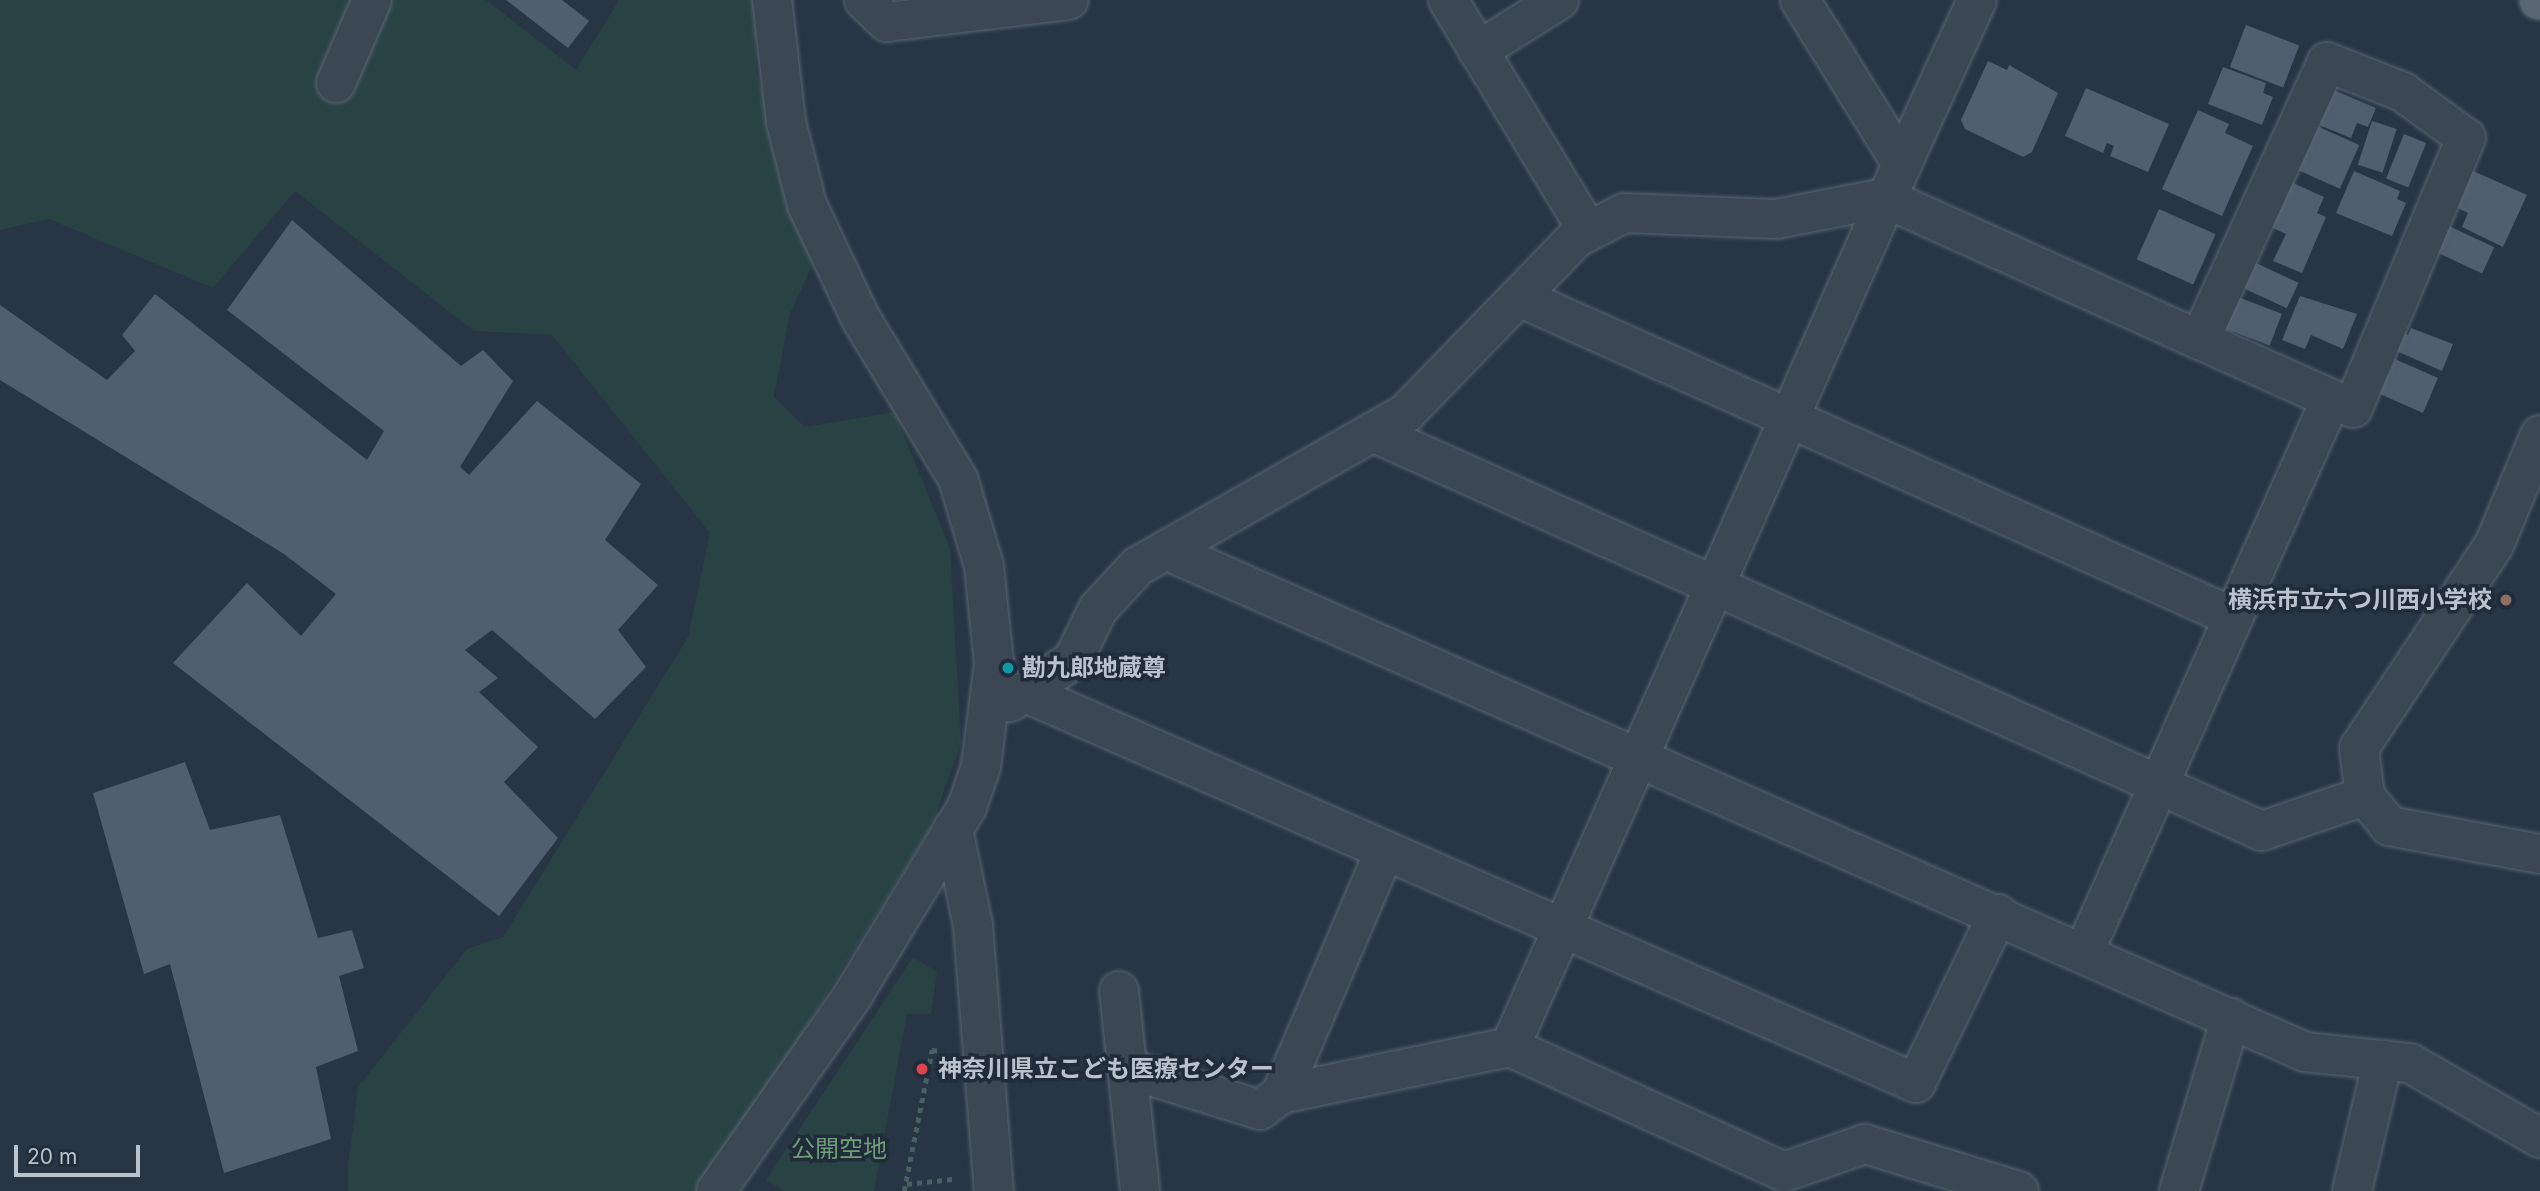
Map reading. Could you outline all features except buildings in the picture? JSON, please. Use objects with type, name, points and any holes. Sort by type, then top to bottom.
[{"type":"street","points":[[336,83],[373,0]]},
{"type":"street","points":[[716,1191],[852,995],[953,829],[1007,698],[976,529],[942,446],[860,317],[807,205],[786,122],[772,0]]},
{"type":"street","points":[[864,0],[887,22],[1069,0]]},
{"type":"street","points":[[1448,0],[1588,231]]},
{"type":"street","points":[[1478,51],[1559,0]]},
{"type":"street","points":[[1800,0],[1902,164]]},
{"type":"street","points":[[1510,1047],[1640,758],[1885,198],[1977,0]]},
{"type":"street","points":[[1007,698],[1073,660],[1098,609],[1138,566],[1406,413],[1519,297],[1588,231],[1624,213],[1776,219],[1885,198],[2200,340],[2331,399],[2353,408],[2466,138],[2403,92],[2327,62],[2200,340]]},
{"type":"street","points":[[1519,297],[2233,617]]},
{"type":"street","points":[[2084,952],[2331,399]]},
{"type":"street","points":[[1372,432],[1714,590],[2157,788],[2262,831],[2364,796]]},
{"type":"street","points":[[2540,435],[2494,545],[2360,747],[2364,796],[2389,826],[2540,854]]},
{"type":"street","points":[[1166,550],[1998,914],[2305,1052],[2410,1063],[2540,1138]]},
{"type":"street","points":[[1007,698],[1384,852],[1916,1083],[1998,914]]},
{"type":"street","points":[[953,829],[973,926],[995,1191]]},
{"type":"street","points":[[1281,1094],[1384,852]]},
{"type":"street","points":[[1119,991],[1140,1191]]},
{"type":"street","points":[[2179,1191],[2231,1018]]},
{"type":"street","points":[[1129,1069],[1260,1110],[1281,1094],[1510,1047],[1784,1172],[1865,1143],[2019,1191]]},
{"type":"street","points":[[2352,1191],[2384,1060]]},
{"type":"path","points":[[904,1191],[932,1050],[946,1052],[947,1064]]},
{"type":"path","points":[[953,1166],[955,1191]]},
{"type":"path","points":[[906,1184],[954,1179]]},
{"type":"green space","points":[[0,0],[486,0],[576,70],[619,0],[756,0],[756,72],[815,260],[790,313],[774,397],[805,427],[894,412],[950,548],[961,743],[932,825],[704,1191],[348,1191],[348,1166],[358,1087],[467,949],[503,937],[688,637],[710,533],[552,335],[474,331],[295,191],[213,288],[49,219],[0,230]]},
{"type":"green space","name":"公開空地","points":[[913,957],[937,972],[931,1014],[907,1014],[874,1191],[785,1191],[766,1180]]},
{"type":"place","name":"横浜市立六つ川西小学校","points":[[2506,600]]},
{"type":"place","name":"勘九郎地蔵尊","points":[[1008,668]]},
{"type":"place","name":"神奈川県立こども医療センター","points":[[922,1069]]}]
